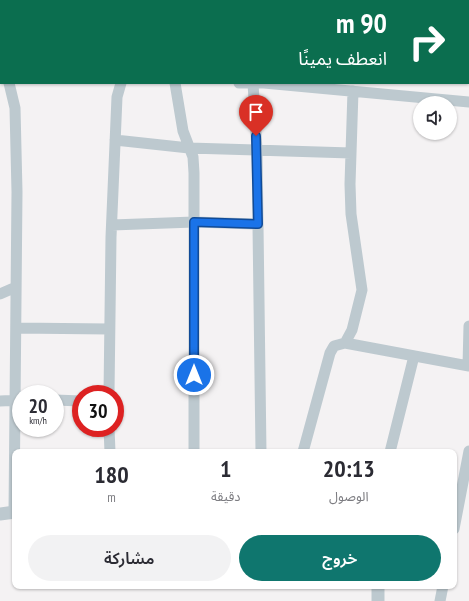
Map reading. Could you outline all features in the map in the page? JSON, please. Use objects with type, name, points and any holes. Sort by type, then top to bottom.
[{"type":"street","points":[[9,84],[15,108],[17,192],[16,328],[18,385]]},
{"type":"street","points":[[108,385],[115,140],[117,97],[121,84]]},
{"type":"street","points":[[175,84],[183,131],[193,157],[194,173],[194,449]]},
{"type":"street","points":[[253,84],[257,150],[261,449]]},
{"type":"street","points":[[275,84],[320,86],[353,91],[469,102]]},
{"type":"street","points":[[345,343],[352,330],[362,290],[351,214],[353,91]]},
{"type":"street","points":[[115,140],[189,148],[351,153]]},
{"type":"street","points":[[112,225],[194,222],[258,224]]},
{"type":"street","points":[[0,294],[16,287]]},
{"type":"street","points":[[304,449],[330,353],[334,346],[345,343],[468,366],[469,326]]},
{"type":"street","points":[[16,328],[109,330]]},
{"type":"street","points":[[391,449],[414,356]]},
{"type":"street","points":[[0,401],[12,400]]},
{"type":"street","points":[[16,449],[17,437]]},
{"type":"street","points":[[109,437],[110,449]]},
{"type":"street","points":[[457,513],[469,451]]},
{"type":"street","points":[[0,514],[12,512]]},
{"type":"street","points":[[378,589],[378,601]]},
{"type":"street","points":[[440,601],[442,589]]},
{"type":"route","points":[[194,375],[194,222],[258,224],[256,136]]}]
